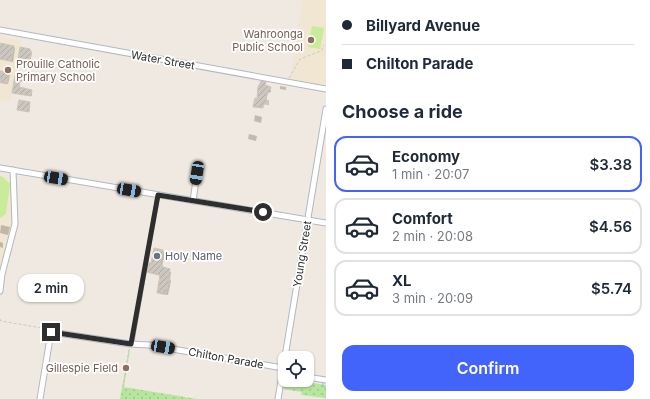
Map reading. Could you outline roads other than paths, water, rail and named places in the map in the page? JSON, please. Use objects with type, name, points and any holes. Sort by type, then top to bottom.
[{"type":"street","name":"Water Street","points":[[0,30],[326,89]]},
{"type":"street","name":"Young Street","points":[[286,351],[324,135],[326,109]]},
{"type":"street","points":[[192,201],[197,173],[200,167]]},
{"type":"street","points":[[0,168],[326,223]]},
{"type":"street","points":[[0,291],[2,274],[15,224],[13,170]]},
{"type":"street","name":"Chilton Parade","points":[[40,399],[51,332],[130,344],[148,345],[278,370]]},
{"type":"street","points":[[314,378],[326,380]]},
{"type":"street","name":"Young Street","points":[[278,399],[280,387]]},
{"type":"lane","points":[[130,344],[158,195]]},
{"type":"waterway","points":[[323,383],[323,386],[326,389]]},
{"type":"place","name":"Wahroonga Public School","points":[[311,40]]},
{"type":"place","name":"Prouille Catholic Primary School","points":[[8,70]]},
{"type":"place","name":"Holy Name","points":[[157,256]]},
{"type":"place","name":"Gillespie Field","points":[[126,368]]}]
